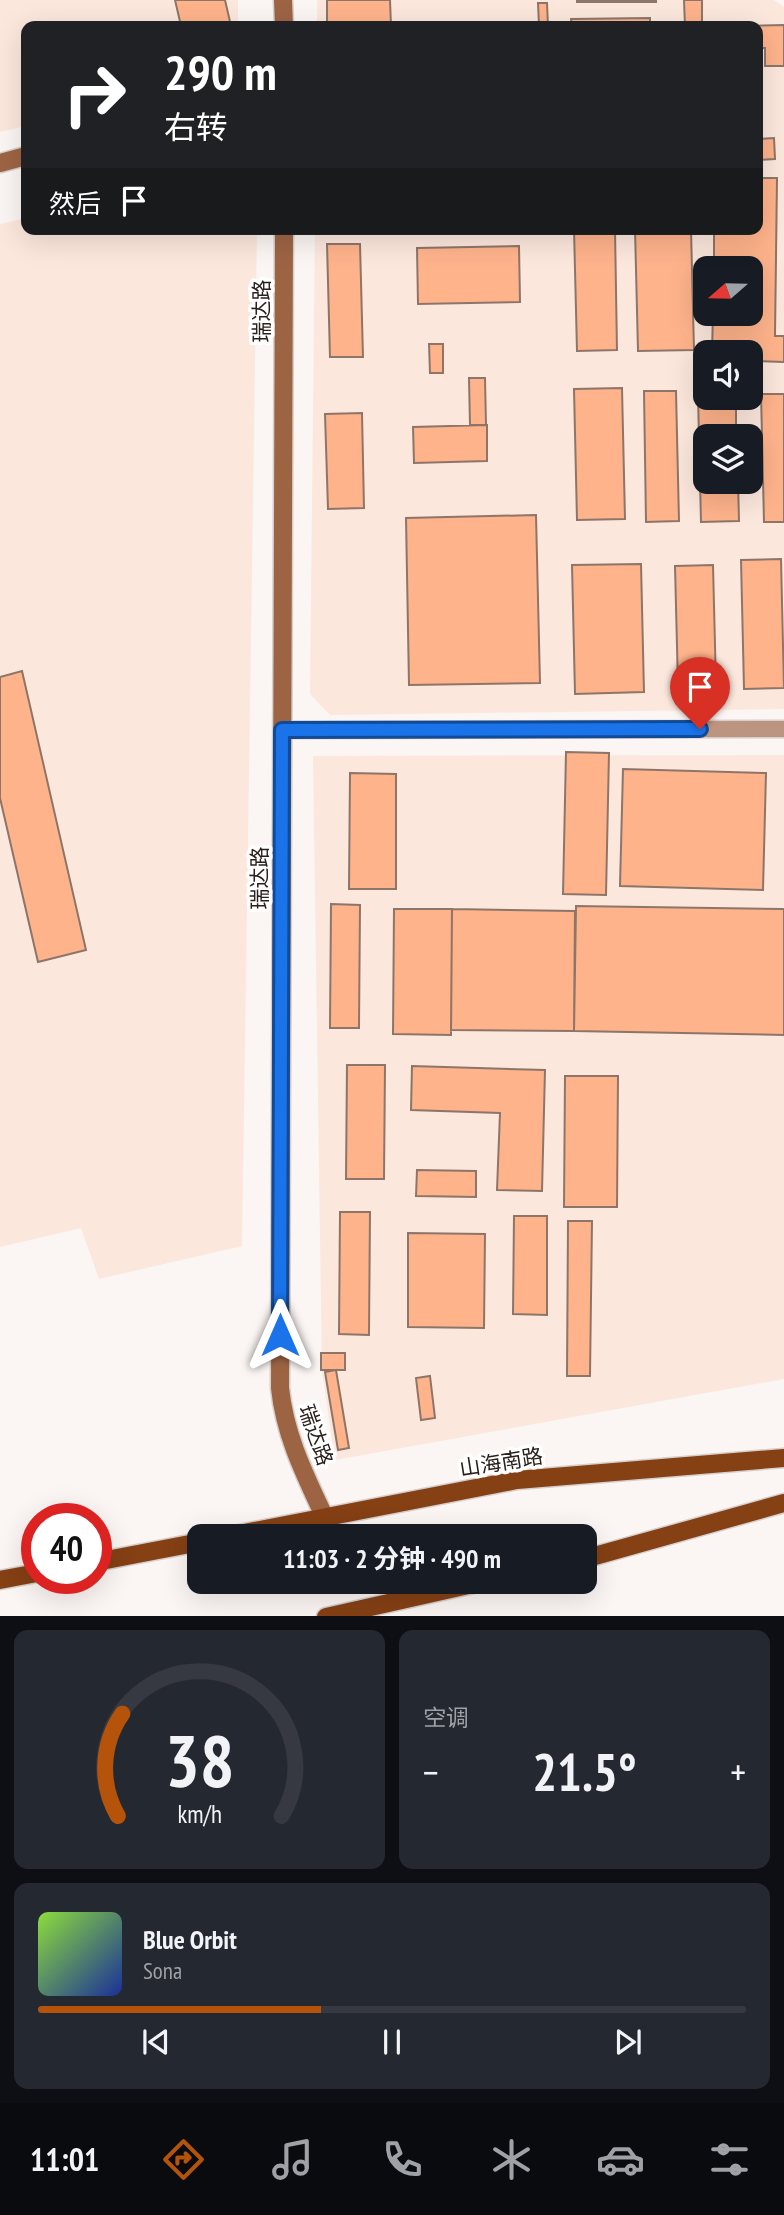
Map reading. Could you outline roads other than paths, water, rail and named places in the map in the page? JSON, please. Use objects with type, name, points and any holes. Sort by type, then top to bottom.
[{"type":"main road","name":"山海南路","points":[[293,1524],[517,1480],[784,1458]]},
{"type":"main road","points":[[597,1555],[784,1503]]},
{"type":"main road","points":[[112,1559],[187,1544]]},
{"type":"main road","points":[[0,1580],[21,1576]]},
{"type":"main road","points":[[326,1616],[427,1594]]},
{"type":"street","points":[[283,0],[284,21]]},
{"type":"street","points":[[0,163],[21,157]]},
{"type":"street","name":"瑞达路","points":[[284,235],[280,1388],[283,1415],[292,1446],[325,1518]]},
{"type":"street","points":[[282,730],[784,729]]}]
